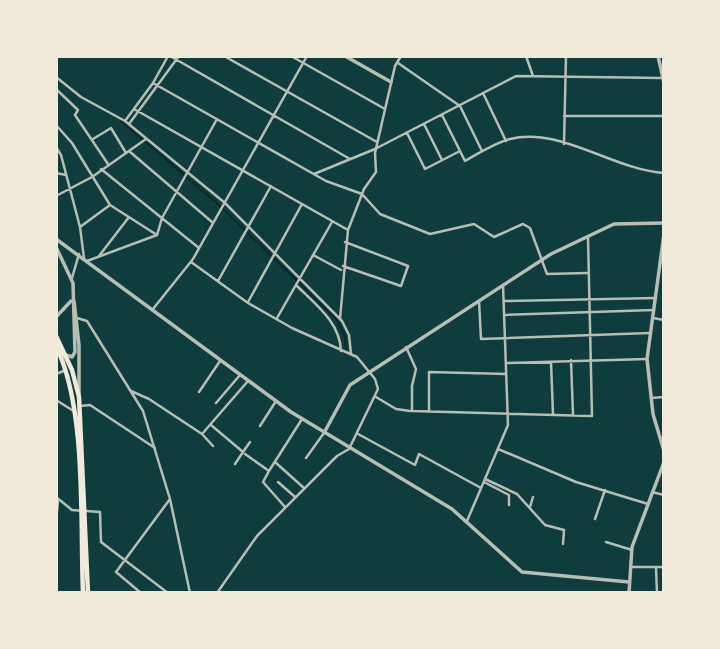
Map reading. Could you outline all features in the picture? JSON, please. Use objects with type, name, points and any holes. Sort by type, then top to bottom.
[{"type":"highway","points":[[56,336],[66,355],[79,397],[83,593]]},
{"type":"highway","points":[[56,346],[66,370],[75,412],[88,593]]},
{"type":"street","points":[[125,121],[169,56],[178,58],[351,159]]},
{"type":"street","points":[[224,56],[377,142]]},
{"type":"street","points":[[291,56],[385,109]]},
{"type":"street","points":[[153,309],[191,262],[307,56]]},
{"type":"street","points":[[345,56],[391,82]]},
{"type":"street","points":[[340,319],[345,242],[362,194],[376,172],[377,142],[391,82],[401,56]]},
{"type":"street","points":[[526,56],[533,76]]},
{"type":"street","points":[[564,144],[566,56]]},
{"type":"street","points":[[314,174],[376,149],[516,76],[664,80],[658,56]]},
{"type":"street","points":[[129,124],[140,113],[178,58]]},
{"type":"street","points":[[397,62],[460,106],[482,152]]},
{"type":"street","points":[[56,77],[81,97],[129,124],[299,277],[340,319],[349,335],[351,355]]},
{"type":"street","points":[[153,83],[314,174],[362,194],[380,214],[430,234],[474,224],[494,237],[523,224],[530,228],[547,274],[587,273]]},
{"type":"street","points":[[56,89],[78,110],[75,115],[108,164]]},
{"type":"street","points":[[483,93],[506,141]]},
{"type":"street","points":[[134,109],[348,230]]},
{"type":"street","points":[[442,115],[465,160],[506,141],[537,138],[580,146],[594,154],[639,169],[664,173]]},
{"type":"street","points":[[564,116],[664,116]]},
{"type":"street","points":[[157,235],[162,218],[217,119]]},
{"type":"street","points":[[424,124],[442,160]]},
{"type":"street","points":[[56,125],[72,143],[110,205],[157,235]]},
{"type":"street","points":[[93,139],[111,128],[127,152],[213,222]]},
{"type":"street","points":[[407,133],[425,169],[460,151]]},
{"type":"street","points":[[56,196],[92,177],[144,140]]},
{"type":"street","points":[[56,147],[67,175],[86,259]]},
{"type":"street","points":[[101,169],[199,248]]},
{"type":"street","points":[[56,173],[67,175]]},
{"type":"street","points":[[218,281],[271,187]]},
{"type":"street","points":[[248,303],[302,204]]},
{"type":"street","points":[[80,227],[110,205]]},
{"type":"street","points":[[99,256],[129,217]]},
{"type":"street","points":[[277,318],[332,222]]},
{"type":"street","points":[[306,458],[324,433],[350,385],[369,371],[541,260],[587,236],[614,224],[664,223]]},
{"type":"street","points":[[664,234],[647,359],[651,398],[664,451]]},
{"type":"street","points":[[86,259],[157,235]]},
{"type":"street","points":[[376,397],[396,409],[412,411],[592,416],[587,236]]},
{"type":"street","points":[[56,239],[302,419],[452,509],[522,572],[629,582]]},
{"type":"street","points":[[343,266],[401,286],[408,266],[345,242]]},
{"type":"street","points":[[56,247],[73,283]]},
{"type":"street","points":[[66,355],[72,357],[75,352],[73,267],[79,254]]},
{"type":"street","points":[[313,255],[342,271]]},
{"type":"street","points":[[191,262],[248,303],[351,355],[376,379],[376,397],[349,449],[337,456],[257,536],[216,593]]},
{"type":"street","points":[[296,284],[333,324],[341,339],[341,351]]},
{"type":"street","points":[[467,522],[509,425],[503,285]]},
{"type":"street","points":[[504,301],[664,293]]},
{"type":"street","points":[[56,317],[73,299]]},
{"type":"street","points":[[73,299],[78,318],[79,397]]},
{"type":"street","points":[[479,300],[481,339],[650,332]]},
{"type":"street","points":[[504,315],[654,310]]},
{"type":"street","points":[[78,318],[87,321],[143,411],[170,499],[190,593]]},
{"type":"street","points":[[653,318],[664,320]]},
{"type":"street","points":[[406,347],[416,369],[412,386],[412,411]]},
{"type":"street","points":[[506,363],[647,359]]},
{"type":"street","points":[[571,360],[573,415]]},
{"type":"street","points":[[199,392],[220,361]]},
{"type":"street","points":[[551,361],[553,414]]},
{"type":"street","points":[[56,374],[66,370]]},
{"type":"street","points":[[429,412],[429,372],[506,374]]},
{"type":"street","points":[[216,403],[240,375]]},
{"type":"street","points":[[202,433],[248,381]]},
{"type":"street","points":[[131,391],[149,399],[202,433],[213,446]]},
{"type":"street","points":[[651,398],[664,397]]},
{"type":"street","points":[[56,400],[75,412]]},
{"type":"street","points":[[260,426],[276,401]]},
{"type":"street","points":[[79,406],[90,405],[155,448]]},
{"type":"street","points":[[285,508],[263,482],[302,419]]},
{"type":"street","points":[[211,425],[269,471]]},
{"type":"street","points":[[357,433],[415,465],[419,454],[481,488]]},
{"type":"street","points":[[235,464],[250,442]]},
{"type":"street","points":[[498,449],[576,482],[648,504]]},
{"type":"street","points":[[275,462],[304,488]]},
{"type":"street","points":[[629,593],[632,550],[664,462]]},
{"type":"street","points":[[484,480],[511,497],[509,506]]},
{"type":"street","points":[[484,480],[517,494],[545,525],[564,530],[564,544]]},
{"type":"street","points":[[278,482],[295,497]]},
{"type":"street","points":[[595,519],[606,490]]},
{"type":"street","points":[[652,492],[664,495]]},
{"type":"street","points":[[530,506],[533,497]]},
{"type":"street","points":[[57,498],[68,508],[100,512],[101,542],[168,593]]},
{"type":"street","points":[[56,522],[57,498]]},
{"type":"street","points":[[141,593],[117,575],[170,499]]},
{"type":"street","points":[[607,542],[632,550]]},
{"type":"street","points":[[631,567],[664,567]]},
{"type":"street","points":[[656,567],[657,593]]},
{"type":"waterway","points":[[121,121],[218,204],[337,320],[345,337],[346,348]]}]
